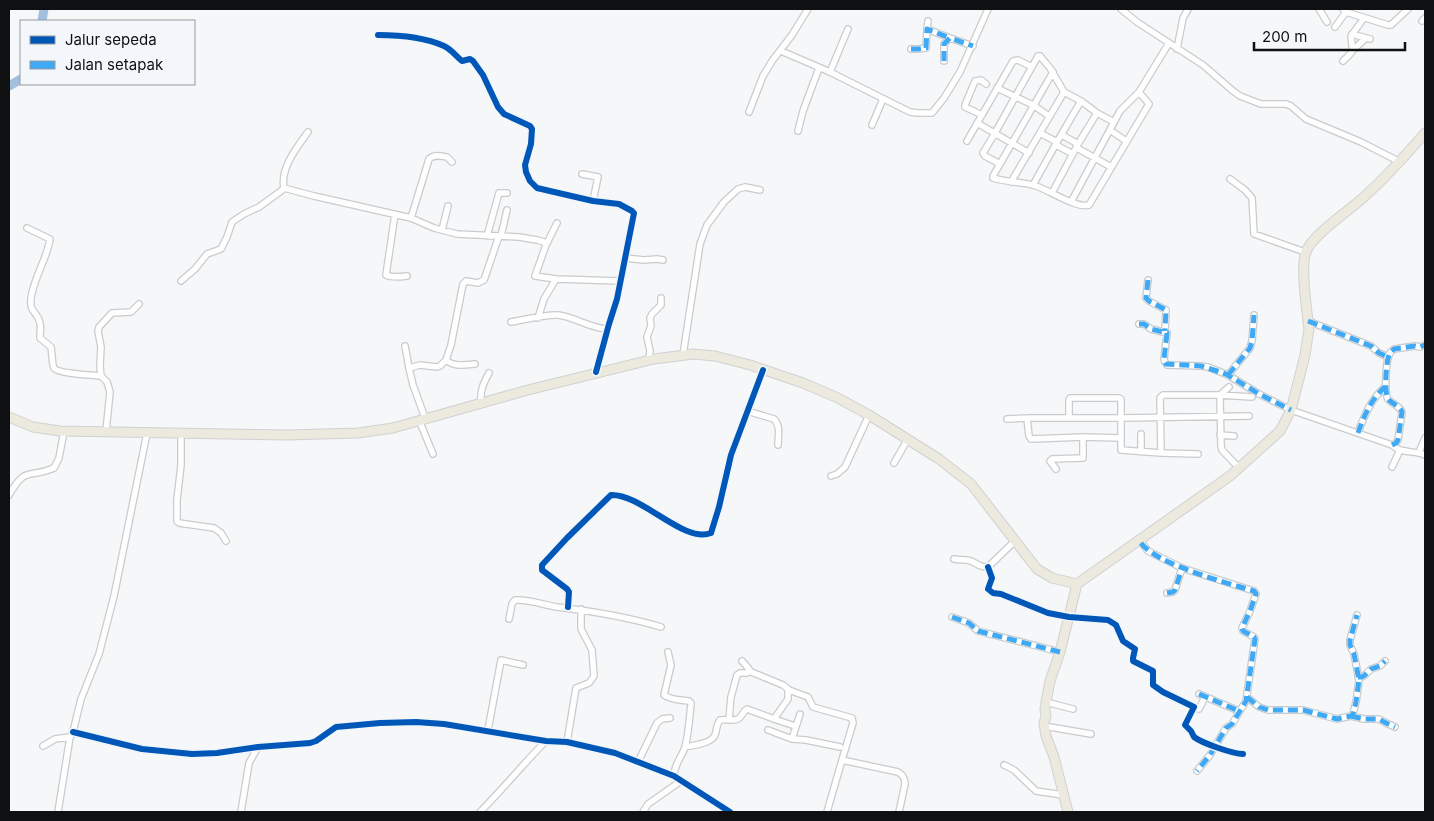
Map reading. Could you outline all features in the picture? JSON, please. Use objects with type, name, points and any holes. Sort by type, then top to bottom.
[{"type":"main road","points":[[1068,812],[1044,726],[1050,681],[1060,652],[1077,584],[1239,468],[1280,431],[1290,410],[1308,339],[1304,266],[1306,252],[1318,236],[1363,198],[1400,162],[1425,133]]},
{"type":"main road","points":[[9,417],[33,427],[64,431],[288,435],[358,434],[394,428],[596,372],[649,360],[693,354],[720,357],[803,383],[838,398],[939,459],[971,484],[1037,569],[1052,578],[1077,584]]},
{"type":"street","points":[[748,112],[763,76],[808,9]]},
{"type":"street","points":[[781,51],[830,72],[910,112],[928,114],[935,112],[960,72],[988,9]]},
{"type":"street","points":[[1121,9],[1167,46],[1177,49],[1203,65],[1232,92],[1261,104],[1286,104],[1291,106],[1306,119],[1361,142],[1400,162]]},
{"type":"street","points":[[1177,49],[1183,18],[1188,9]]},
{"type":"street","points":[[1319,9],[1327,22]]},
{"type":"street","points":[[1335,27],[1344,10],[1364,18],[1391,25],[1404,10]]},
{"type":"street","points":[[1353,50],[1352,34],[1364,18]]},
{"type":"street","points":[[910,49],[926,48],[928,21]]},
{"type":"street","points":[[830,72],[848,29]]},
{"type":"street","points":[[927,29],[972,46]]},
{"type":"street","points":[[1343,61],[1353,50],[1368,39],[1352,34]]},
{"type":"street","points":[[378,35],[402,36],[428,41],[444,46],[462,61],[472,60],[483,75],[498,107],[504,114],[530,126],[532,129],[531,144],[525,165],[530,181],[537,188],[593,201],[619,204],[634,213],[635,216],[617,299],[596,372]]},
{"type":"street","points":[[944,62],[944,44],[950,38]]},
{"type":"street","points":[[1071,202],[1114,122],[1124,107],[1140,91],[1167,46]]},
{"type":"street","points":[[1000,164],[982,154],[1039,56],[1053,72],[1064,92],[1114,122]]},
{"type":"street","points":[[967,142],[1014,60],[1032,67]]},
{"type":"street","points":[[798,131],[803,111],[819,68]]},
{"type":"street","points":[[1053,72],[993,178],[1034,186],[1071,202],[1088,206],[1149,104],[1140,91]]},
{"type":"street","points":[[982,115],[965,107],[965,104],[975,82],[981,80],[986,84]]},
{"type":"street","points":[[997,88],[1033,105],[1050,116]]},
{"type":"street","points":[[1012,182],[1064,92]]},
{"type":"street","points":[[872,125],[883,99]]},
{"type":"street","points":[[1034,186],[1081,101]]},
{"type":"street","points":[[1052,193],[1097,113]]},
{"type":"street","points":[[977,123],[1029,153]]},
{"type":"street","points":[[1110,130],[1126,141]]},
{"type":"street","points":[[284,188],[283,183],[287,165],[297,146],[308,132]]},
{"type":"street","points":[[1040,133],[1056,144],[1076,149],[1111,167]]},
{"type":"street","points":[[1062,135],[1076,149]]},
{"type":"street","points":[[411,218],[429,159],[434,155],[442,156],[448,157],[452,162]]},
{"type":"street","points":[[582,174],[598,177],[593,201]]},
{"type":"street","points":[[1230,179],[1252,198],[1254,234],[1306,252]]},
{"type":"street","points":[[683,355],[700,244],[707,224],[724,202],[738,189],[745,187],[760,190]]},
{"type":"street","points":[[284,188],[411,218],[422,224],[457,234],[537,240],[544,242],[546,245]]},
{"type":"street","points":[[181,281],[195,269],[206,254],[221,249],[232,222],[259,207],[284,188]]},
{"type":"street","points":[[487,236],[499,193],[507,193]]},
{"type":"street","points":[[442,230],[448,206]]},
{"type":"street","points":[[409,368],[420,365],[437,367],[446,360],[451,345],[463,284],[466,281],[478,282],[484,280],[507,210]]},
{"type":"street","points":[[395,214],[386,274],[388,276],[406,276]]},
{"type":"street","points":[[557,224],[546,245],[535,276],[556,279],[621,281]]},
{"type":"street","points":[[27,228],[50,238],[36,277],[31,305],[32,310],[40,321],[41,339],[51,347],[53,367],[63,372],[102,376]]},
{"type":"street","points":[[625,258],[663,260]]},
{"type":"street","points":[[538,318],[544,299],[556,279]]},
{"type":"street","points":[[1148,280],[1146,298],[1166,310],[1165,331],[1167,335],[1164,359],[1166,364],[1204,366],[1228,375],[1290,410],[1392,445],[1395,449],[1422,453],[1425,438]]},
{"type":"street","points":[[649,360],[650,351],[647,337],[651,326],[650,318],[661,305],[661,298]]},
{"type":"street","points":[[106,431],[110,392],[107,382],[102,376],[100,366],[101,346],[99,327],[112,314],[131,312],[139,304]]},
{"type":"street","points":[[1228,375],[1250,348],[1254,315]]},
{"type":"street","points":[[511,322],[560,316],[593,327],[607,329]]},
{"type":"street","points":[[1308,322],[1371,346],[1379,353],[1388,356]]},
{"type":"street","points":[[1139,324],[1144,324],[1151,329],[1165,331]]},
{"type":"street","points":[[1392,445],[1396,444],[1398,440],[1402,412],[1389,399],[1385,386],[1388,356],[1393,350],[1425,345]]},
{"type":"street","points":[[405,346],[413,385],[433,454]]},
{"type":"street","points":[[446,360],[456,365],[475,364]]},
{"type":"street","points":[[568,607],[569,592],[542,570],[542,565],[611,495],[630,499],[690,532],[701,535],[711,533],[731,456],[763,370]]},
{"type":"street","points":[[481,403],[480,393],[488,373]]},
{"type":"street","points":[[1358,433],[1366,412],[1385,386]]},
{"type":"street","points":[[1229,387],[1220,395],[1220,446],[1239,468]]},
{"type":"street","points":[[1161,453],[1160,398],[1163,396],[1220,395],[1252,397]]},
{"type":"street","points":[[1069,418],[1070,398],[1121,399],[1121,450],[1198,454]]},
{"type":"street","points":[[748,411],[776,422],[778,426],[778,446]]},
{"type":"street","points":[[831,476],[846,467],[869,415]]},
{"type":"street","points":[[1007,419],[1249,416]]},
{"type":"street","points":[[1027,418],[1028,436],[1031,439],[1120,438]]},
{"type":"street","points":[[9,495],[16,483],[28,473],[47,471],[54,468],[59,458],[64,431]]},
{"type":"street","points":[[181,432],[181,465],[176,500],[177,521],[178,523],[214,528],[226,541]]},
{"type":"street","points":[[58,812],[71,734],[99,654],[114,596],[147,433]]},
{"type":"street","points":[[1141,434],[1142,452]]},
{"type":"street","points":[[1220,435],[1234,436]]},
{"type":"street","points":[[1056,470],[1050,461],[1052,459],[1083,458],[1083,437]]},
{"type":"street","points":[[894,463],[908,440]]},
{"type":"street","points":[[1392,467],[1400,450]]},
{"type":"street","points":[[1139,539],[1148,551],[1182,568],[1254,591],[1256,594],[1242,628],[1255,639],[1248,678],[1247,697],[1232,724],[1226,728],[1216,746],[1197,771]]},
{"type":"street","points":[[954,559],[967,560],[982,567],[988,567],[1015,541]]},
{"type":"street","points":[[988,567],[992,577],[988,588],[990,592],[1001,594],[1048,612],[1069,617],[1112,621],[1116,625],[1123,641],[1135,649],[1133,661],[1154,671],[1153,685],[1163,692],[1199,709],[1205,697]]},
{"type":"street","points":[[1167,593],[1175,590],[1182,568]]},
{"type":"street","points":[[509,619],[512,604],[515,600],[581,609],[661,627]]},
{"type":"street","points":[[567,742],[576,688],[589,683],[594,676],[592,650],[582,629],[581,609]]},
{"type":"street","points":[[1351,716],[1356,702],[1358,677],[1350,640],[1357,615]]},
{"type":"street","points":[[952,617],[970,623],[978,631],[1060,652]]},
{"type":"street","points":[[668,652],[671,665],[664,695],[691,703],[685,747],[677,761],[674,776]]},
{"type":"street","points":[[488,730],[501,660],[523,665]]},
{"type":"street","points":[[742,661],[749,671]]},
{"type":"street","points":[[1358,677],[1362,677],[1385,661]]},
{"type":"street","points":[[729,719],[731,697],[737,675],[749,671],[783,684],[789,690],[808,697],[813,706],[852,718],[853,723],[828,812]]},
{"type":"street","points":[[774,719],[786,701],[789,690]]},
{"type":"street","points":[[1198,694],[1239,711]]},
{"type":"street","points":[[1247,697],[1259,707],[1268,710],[1304,710],[1337,719],[1351,716],[1364,719],[1379,719],[1396,727]]},
{"type":"street","points":[[1046,702],[1073,709]]},
{"type":"street","points":[[1194,707],[1186,722],[1186,727],[1195,738],[1243,754]]},
{"type":"street","points":[[685,747],[710,742],[715,736],[720,720],[739,719],[744,710],[747,709],[795,726]]},
{"type":"street","points":[[792,739],[800,714]]},
{"type":"street","points":[[638,762],[657,723],[662,719],[670,718]]},
{"type":"street","points":[[43,746],[55,739],[71,734],[142,749],[192,754],[217,753],[314,742],[336,727],[416,722],[444,724],[546,741],[567,742],[616,753],[674,776],[726,811]]},
{"type":"street","points":[[1044,726],[1091,734]]},
{"type":"street","points":[[768,730],[792,739],[840,747]]},
{"type":"street","points":[[480,812],[546,741]]},
{"type":"street","points":[[241,812],[249,763],[258,747]]},
{"type":"street","points":[[842,760],[902,774],[905,784],[899,812]]},
{"type":"street","points":[[1004,765],[1014,770],[1036,791],[1064,795]]},
{"type":"street","points":[[643,812],[648,804],[681,781]]},
{"type":"waterway","points":[[42,20],[44,9]]},
{"type":"waterway","points":[[9,86],[20,80]]},
{"type":"marked path","points":[[911,49],[926,48],[927,29],[950,38]]},
{"type":"marked path","points":[[944,61],[944,44],[950,38],[973,46]]},
{"type":"marked path","points":[[1148,280],[1146,298],[1166,310],[1165,331]]},
{"type":"marked path","points":[[1228,375],[1250,348],[1254,315]]},
{"type":"marked path","points":[[1308,321],[1371,346],[1379,353],[1388,357]]},
{"type":"marked path","points":[[1139,324],[1144,324],[1151,329],[1167,333],[1164,359],[1166,364],[1201,366],[1220,372],[1291,410]]},
{"type":"marked path","points":[[1392,445],[1398,440],[1402,412],[1400,408],[1388,399],[1387,395],[1386,377],[1389,355],[1394,349],[1425,345]]},
{"type":"marked path","points":[[1358,433],[1372,402],[1385,387]]},
{"type":"marked path","points":[[1141,543],[1149,551],[1176,565],[1210,578],[1254,591],[1256,594],[1242,628],[1243,631],[1255,639],[1246,701],[1232,724],[1226,728],[1210,755],[1197,771]]},
{"type":"marked path","points":[[1167,593],[1175,590],[1182,568]]},
{"type":"marked path","points":[[1247,697],[1259,707],[1268,710],[1303,710],[1337,719],[1351,716],[1356,702],[1359,680],[1354,654],[1350,645],[1357,615]]},
{"type":"marked path","points":[[952,617],[969,623],[978,631],[1060,652]]},
{"type":"marked path","points":[[1358,677],[1362,677],[1385,661]]},
{"type":"marked path","points":[[1199,694],[1239,711]]},
{"type":"marked path","points":[[1351,716],[1364,719],[1379,719],[1395,727]]},
{"type":"cycle path","points":[[378,35],[428,40],[447,47],[462,61],[470,59],[473,61],[483,75],[498,107],[504,114],[530,126],[532,129],[531,144],[525,165],[530,181],[537,188],[593,201],[619,204],[634,213],[617,299],[596,372]]},
{"type":"cycle path","points":[[568,607],[569,592],[542,570],[542,565],[611,495],[636,502],[688,532],[711,533],[731,455],[763,370]]},
{"type":"cycle path","points":[[988,567],[992,578],[988,589],[993,593],[1001,594],[1048,613],[1069,617],[1108,620],[1116,625],[1123,641],[1135,649],[1133,661],[1153,671],[1153,685],[1194,707],[1185,725],[1194,737],[1218,748],[1243,754]]},
{"type":"cycle path","points":[[73,732],[142,749],[192,754],[310,743],[336,727],[380,723],[416,722],[444,724],[546,741],[567,742],[615,753],[674,776],[730,812]]}]
